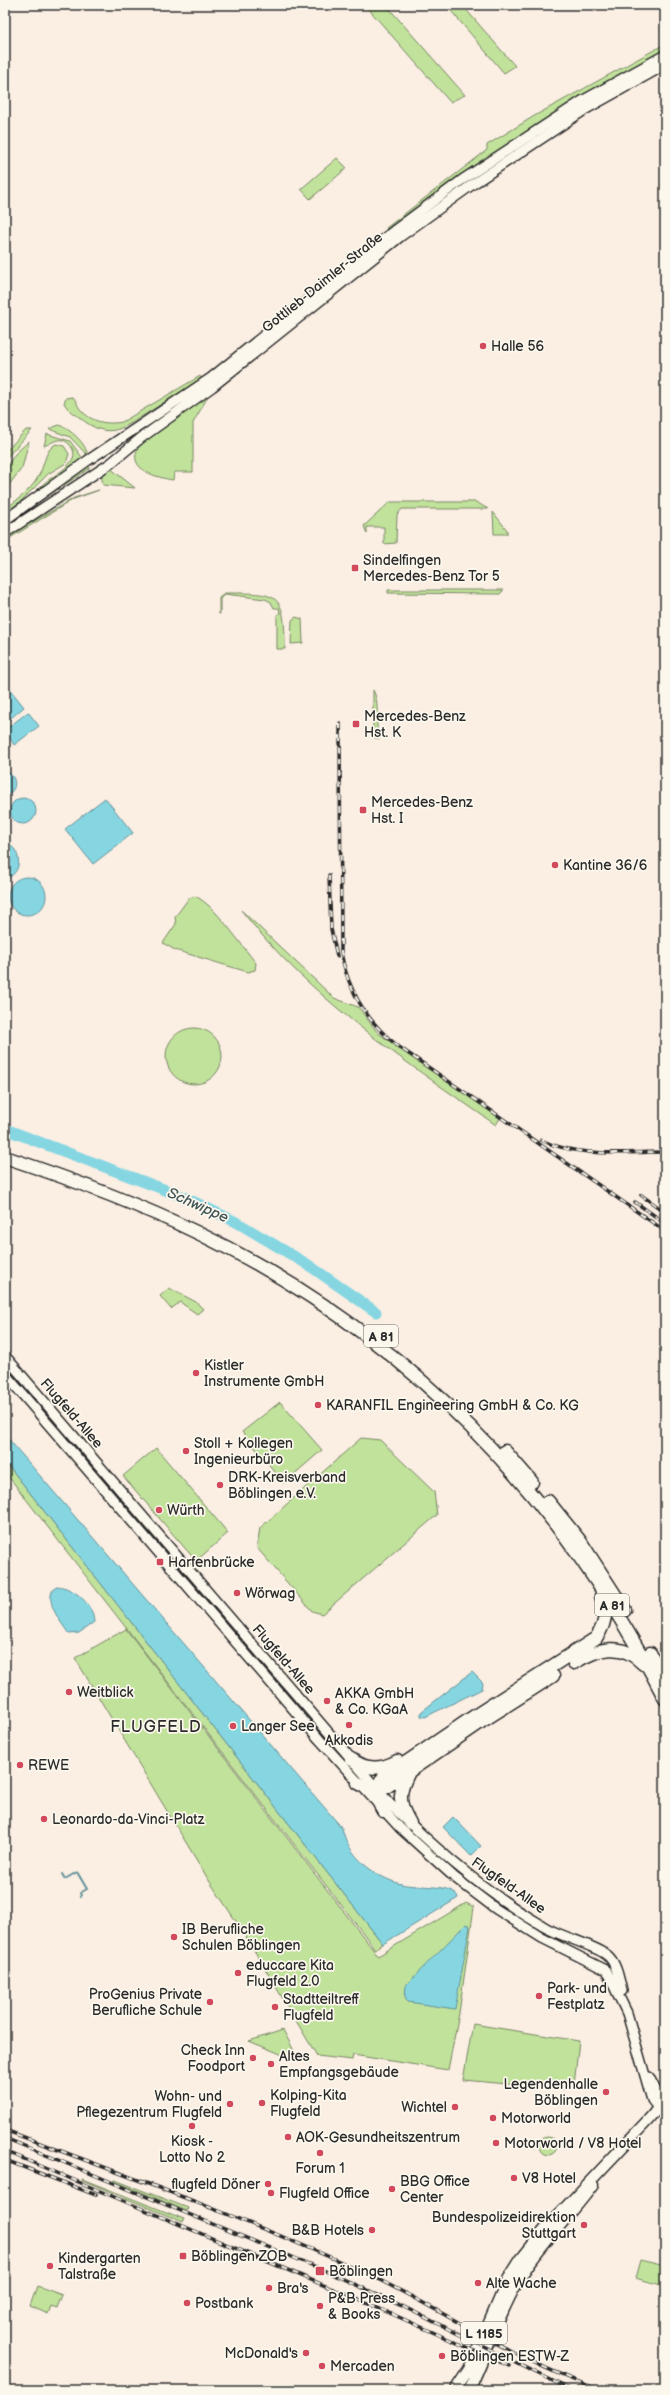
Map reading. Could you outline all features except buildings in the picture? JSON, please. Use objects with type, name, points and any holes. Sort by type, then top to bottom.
[{"type":"highway","name":"A 81","points":[[5,1149],[131,1195],[216,1234],[320,1294],[386,1341],[448,1394],[519,1465],[581,1542],[652,1656],[661,1678],[665,1699]]},
{"type":"highway","name":"A 81","points":[[5,1157],[55,1173],[183,1226],[244,1257],[309,1295],[387,1351],[461,1417],[510,1469],[566,1536],[661,1678]]},
{"type":"highway","points":[[351,1759],[369,1768],[384,1767],[476,1714],[587,1646],[600,1632],[606,1617],[603,1601],[566,1536]]},
{"type":"highway","points":[[358,1783],[369,1790],[378,1791],[386,1788],[411,1769],[533,1689],[594,1652],[613,1648],[626,1651],[636,1656],[661,1678]]},
{"type":"highway","points":[[383,1811],[379,1803],[378,1783],[386,1775],[476,1714]]},
{"type":"highway","points":[[410,1823],[401,1806],[400,1793],[411,1769]]},
{"type":"main road","name":"Gottlieb-Daimler-Straße","points":[[5,520],[93,457],[211,378],[390,234],[462,180],[582,101],[665,55]]},
{"type":"main road","name":"Gottlieb-Daimler-Straße","points":[[5,533],[106,466],[141,438],[212,387],[401,236],[473,184],[586,109],[665,64]]},
{"type":"main road","name":"Flugfeld-Allee","points":[[5,1356],[378,1791],[410,1823],[464,1871],[498,1898],[550,1930],[606,1955],[616,1969],[652,2100],[662,2103]]},
{"type":"main road","name":"Flugfeld-Allee","points":[[5,1374],[383,1811],[432,1858],[491,1906],[542,1938],[605,1969],[627,2013]]},
{"type":"main road","points":[[14,1385],[15,1379],[23,1377]]},
{"type":"main road","points":[[162,1557],[169,1555],[170,1550]]},
{"type":"main road","points":[[205,1606],[206,1601],[213,1598]]},
{"type":"main road","name":"Flugfeld-Allee","points":[[643,2068],[650,2078],[662,2103]]},
{"type":"main road","points":[[650,2078],[656,2084],[665,2086]]},
{"type":"main road","name":"L 1185","points":[[454,2389],[469,2368],[514,2269],[545,2229],[662,2103]]},
{"type":"main road","name":"L 1185","points":[[469,2390],[519,2279],[543,2246],[578,2205],[615,2154]]},
{"type":"main road","points":[[454,2389],[469,2390]]},
{"type":"green space","points":[[365,5],[386,5],[465,95],[450,102]]},
{"type":"green space","points":[[446,5],[462,5],[515,66],[504,73]]},
{"type":"green space","points":[[665,44],[665,51],[546,120],[478,164],[388,230],[386,228],[487,150],[487,145],[536,115]]},
{"type":"green space","points":[[337,158],[347,168],[310,199],[301,189]]},
{"type":"green space","points":[[200,376],[202,380],[125,427],[117,430],[108,431],[90,425],[71,411],[64,403],[66,398],[72,397],[81,410],[94,420],[105,423],[122,422]]},
{"type":"green space","points":[[205,397],[207,398],[193,423],[193,472],[174,472],[173,480],[165,479],[142,469],[136,458],[137,451],[142,442]]},
{"type":"green space","points":[[59,425],[77,437],[84,447],[87,455],[70,437],[49,429]]},
{"type":"green space","points":[[26,430],[32,430],[5,459],[5,452]]},
{"type":"green space","points":[[47,434],[70,441],[84,460],[32,497],[43,484],[68,466],[74,455],[73,450],[66,441],[56,440],[44,446]]},
{"type":"green space","points":[[29,441],[22,468],[5,490],[5,469],[15,454]]},
{"type":"green space","points":[[56,444],[64,446],[69,454],[66,463],[48,474],[21,501],[5,513],[5,509],[21,497],[35,483],[48,452]]},
{"type":"green space","points":[[87,465],[90,468],[33,506],[5,529],[14,519]]},
{"type":"green space","points":[[110,468],[135,488],[103,485],[101,474]]},
{"type":"green space","points":[[99,490],[74,499],[5,541],[5,538],[74,498]]},
{"type":"green space","points":[[390,502],[476,502],[488,509],[402,509],[397,515],[396,543],[384,544],[384,527],[367,527],[367,534],[364,526]]},
{"type":"green space","points":[[493,512],[507,530],[507,534],[494,534]]},
{"type":"green space","points":[[388,590],[503,591],[500,594],[388,593]]},
{"type":"green space","points":[[225,593],[257,594],[268,596],[275,600],[280,606],[283,616],[285,649],[277,649],[277,615],[280,613],[279,608],[274,608],[271,602],[265,599],[225,594],[220,599],[219,614],[219,598]]},
{"type":"green space","points":[[296,617],[302,619],[303,643],[291,644],[292,620]]},
{"type":"green space","points":[[373,690],[377,701],[377,727],[379,739],[373,737]]},
{"type":"green space","points":[[195,896],[203,901],[219,916],[256,963],[255,970],[248,972],[175,950],[163,943],[176,924],[175,917],[189,898]]},
{"type":"green space","points":[[241,910],[334,998],[358,1007],[378,1033],[500,1118],[496,1125],[427,1077],[360,1027],[297,972],[268,942]]},
{"type":"green space","points":[[189,1028],[199,1028],[214,1036],[220,1045],[222,1056],[220,1067],[214,1076],[199,1084],[189,1084],[178,1079],[171,1072],[166,1061],[166,1051],[171,1040],[178,1033]]},
{"type":"green space","points":[[169,1288],[196,1302],[203,1309],[197,1314],[180,1302],[171,1309],[160,1296]]},
{"type":"green space","points":[[280,1402],[322,1450],[284,1483],[242,1432]]},
{"type":"green space","points":[[361,1438],[380,1440],[434,1492],[437,1515],[322,1614],[312,1611],[257,1548],[260,1528]]},
{"type":"green space","points":[[156,1448],[228,1533],[196,1561],[123,1476]]},
{"type":"green space","points":[[5,1461],[383,1944],[375,1949],[5,1472]]},
{"type":"green space","points":[[126,1629],[378,1956],[466,1903],[474,1907],[459,2013],[448,2070],[353,2055],[352,2060],[317,2056],[245,1935],[208,1879],[75,1658]]},
{"type":"green space","points":[[473,2024],[579,2041],[574,2085],[564,2089],[463,2080]]},
{"type":"green space","points":[[283,2030],[300,2062],[249,2041]]},
{"type":"green space","points":[[548,2137],[554,2140],[557,2146],[554,2152],[548,2155],[542,2152],[539,2146],[542,2140]]},
{"type":"green space","points":[[82,2180],[184,2219],[183,2222]]},
{"type":"green space","points":[[115,2180],[188,2208],[187,2211],[114,2181]]},
{"type":"green space","points":[[640,2260],[665,2266],[665,2286],[635,2278]]},
{"type":"green space","points":[[37,2286],[62,2295],[57,2308],[51,2306],[48,2314],[30,2306]]},
{"type":"water","points":[[8,687],[24,707],[5,723],[5,690]]},
{"type":"water","points":[[28,712],[39,726],[14,745],[5,730]]},
{"type":"water","points":[[5,771],[12,776],[15,784],[12,791],[5,796]]},
{"type":"water","points":[[23,798],[32,802],[36,811],[32,820],[23,824],[14,820],[10,811],[14,802]]},
{"type":"water","points":[[105,798],[133,833],[93,864],[65,829]]},
{"type":"water","points":[[5,842],[11,845],[15,850],[18,867],[11,876],[5,879]]},
{"type":"water","points":[[23,877],[31,877],[41,882],[45,889],[45,903],[41,910],[31,915],[23,915],[13,910],[11,907],[8,900],[8,892],[13,882],[16,880]]},
{"type":"water","name":"Langer See","points":[[5,1435],[342,1828],[350,1848],[356,1856],[372,1871],[391,1881],[407,1885],[450,1890],[455,1893],[458,1898],[383,1944],[5,1461]]},
{"type":"water","points":[[56,1586],[63,1587],[76,1593],[90,1609],[94,1622],[79,1633],[69,1634],[57,1617],[52,1603],[52,1591]]},
{"type":"water","points":[[472,1672],[483,1683],[482,1689],[425,1717],[421,1716],[421,1712]]},
{"type":"water","points":[[453,1817],[481,1846],[471,1856],[443,1827]]},
{"type":"water","points":[[466,1924],[470,1926],[455,2009],[408,2002],[405,1997],[406,1985]]},
{"type":"waterway","name":"Schwippe","points":[[5,1129],[184,1197],[238,1223],[307,1264],[376,1312]]},
{"type":"waterway","points":[[62,1874],[65,1879],[77,1872],[87,1889],[80,1893],[81,1896]]},
{"type":"railway","points":[[340,723],[341,952],[344,967],[354,993],[368,1017],[399,1047],[665,1231]]},
{"type":"railway","points":[[329,875],[331,929],[337,956]]},
{"type":"railway","points":[[541,1140],[555,1146],[586,1152],[665,1152]]},
{"type":"railway","points":[[641,1195],[665,1212]]},
{"type":"railway","points":[[635,1202],[665,1223]]},
{"type":"railway","points":[[5,2130],[273,2233],[361,2271],[539,2365],[601,2390]]},
{"type":"railway","points":[[5,2138],[321,2269],[392,2301],[571,2390]]},
{"type":"railway","points":[[5,2151],[392,2314],[509,2366]]},
{"type":"railway","points":[[5,2160],[96,2195]]},
{"type":"place","name":"Halle 56","points":[[483,346]]},
{"type":"place","name":"Sindelfingen Mercedes-Benz Tor 5","points":[[355,568]]},
{"type":"place","name":"Mercedes-Benz Hst. K","points":[[356,724]]},
{"type":"place","name":"Mercedes-Benz Hst. I","points":[[363,810]]},
{"type":"place","name":"Kantine 36/6","points":[[555,865]]},
{"type":"place","name":"Kistler Instrumente GmbH","points":[[196,1373]]},
{"type":"place","name":"KARANFIL Engineering GmbH & Co. KG","points":[[318,1405]]},
{"type":"place","name":"Stoll + Kollegen Ingenieurbüro","points":[[186,1451]]},
{"type":"place","name":"DRK-Kreisverband Böblingen e.V.","points":[[220,1485]]},
{"type":"place","name":"Würth","points":[[159,1510]]},
{"type":"place","name":"Harfenbrücke","points":[[160,1562]]},
{"type":"place","name":"Wörwag","points":[[237,1593]]},
{"type":"place","name":"Weitblick","points":[[69,1692]]},
{"type":"place","name":"AKKA GmbH & Co. KGaA","points":[[327,1701]]},
{"type":"place","name":"Akkodis","points":[[349,1725]]},
{"type":"place","name":"Langer See","points":[[233,1726]]},
{"type":"place","name":"REWE","points":[[20,1765]]},
{"type":"place","name":"Leonardo-da-Vinci-Platz","points":[[44,1819]]},
{"type":"place","name":"IB Berufliche Schulen Böblingen","points":[[174,1937]]},
{"type":"place","name":"educcare Kita Flugfeld 2.0","points":[[238,1973]]},
{"type":"place","name":"Park- und Festplatz","points":[[539,1996]]},
{"type":"place","name":"ProGenius Private Berufliche Schule","points":[[210,2002]]},
{"type":"place","name":"Stadtteiltreff Flugfeld","points":[[275,2007]]},
{"type":"place","name":"Check Inn Foodport","points":[[253,2058]]},
{"type":"place","name":"Altes Empfangsgebäude","points":[[271,2064]]},
{"type":"place","name":"Legendenhalle Böblingen","points":[[606,2092]]},
{"type":"place","name":"Kolping-Kita Flugfeld","points":[[262,2103]]},
{"type":"place","name":"Wohn- und Pflegezentrum Flugfeld","points":[[230,2104]]},
{"type":"place","name":"Wichtel","points":[[455,2107]]},
{"type":"place","name":"Motorworld","points":[[493,2118]]},
{"type":"place","name":"Kiosk - Lotto No 2","points":[[192,2126]]},
{"type":"place","name":"AOK-Gesundheitszentrum","points":[[288,2137]]},
{"type":"place","name":"Motorworld / V8 Hotel","points":[[496,2143]]},
{"type":"place","name":"Forum 1","points":[[320,2153]]},
{"type":"place","name":"V8 Hotel","points":[[514,2178]]},
{"type":"place","name":"flugfeld Döner","points":[[268,2184]]},
{"type":"place","name":"BBG Office Center","points":[[392,2189]]},
{"type":"place","name":"Flugfeld Office","points":[[271,2193]]},
{"type":"place","name":"Bundespolizeidirektion Stuttgart","points":[[584,2225]]},
{"type":"place","name":"B&B Hotels","points":[[372,2230]]},
{"type":"place","name":"Böblingen ZOB","points":[[183,2256]]},
{"type":"place","name":"Kindergarten Talstraße","points":[[50,2266]]},
{"type":"place","name":"Böblingen","points":[[320,2271]]},
{"type":"place","name":"Alte Wache","points":[[478,2283]]},
{"type":"place","name":"Bra's","points":[[269,2288]]},
{"type":"place","name":"Postbank","points":[[187,2303]]},
{"type":"place","name":"P&B Press & Books","points":[[320,2306]]},
{"type":"place","name":"McDonald's","points":[[306,2353]]},
{"type":"place","name":"Böblingen ESTW-Z","points":[[442,2356]]},
{"type":"place","name":"Mercaden","points":[[322,2366]]},
{"type":"district","name":"FLUGFELD","points":[[156,1726]]}]
